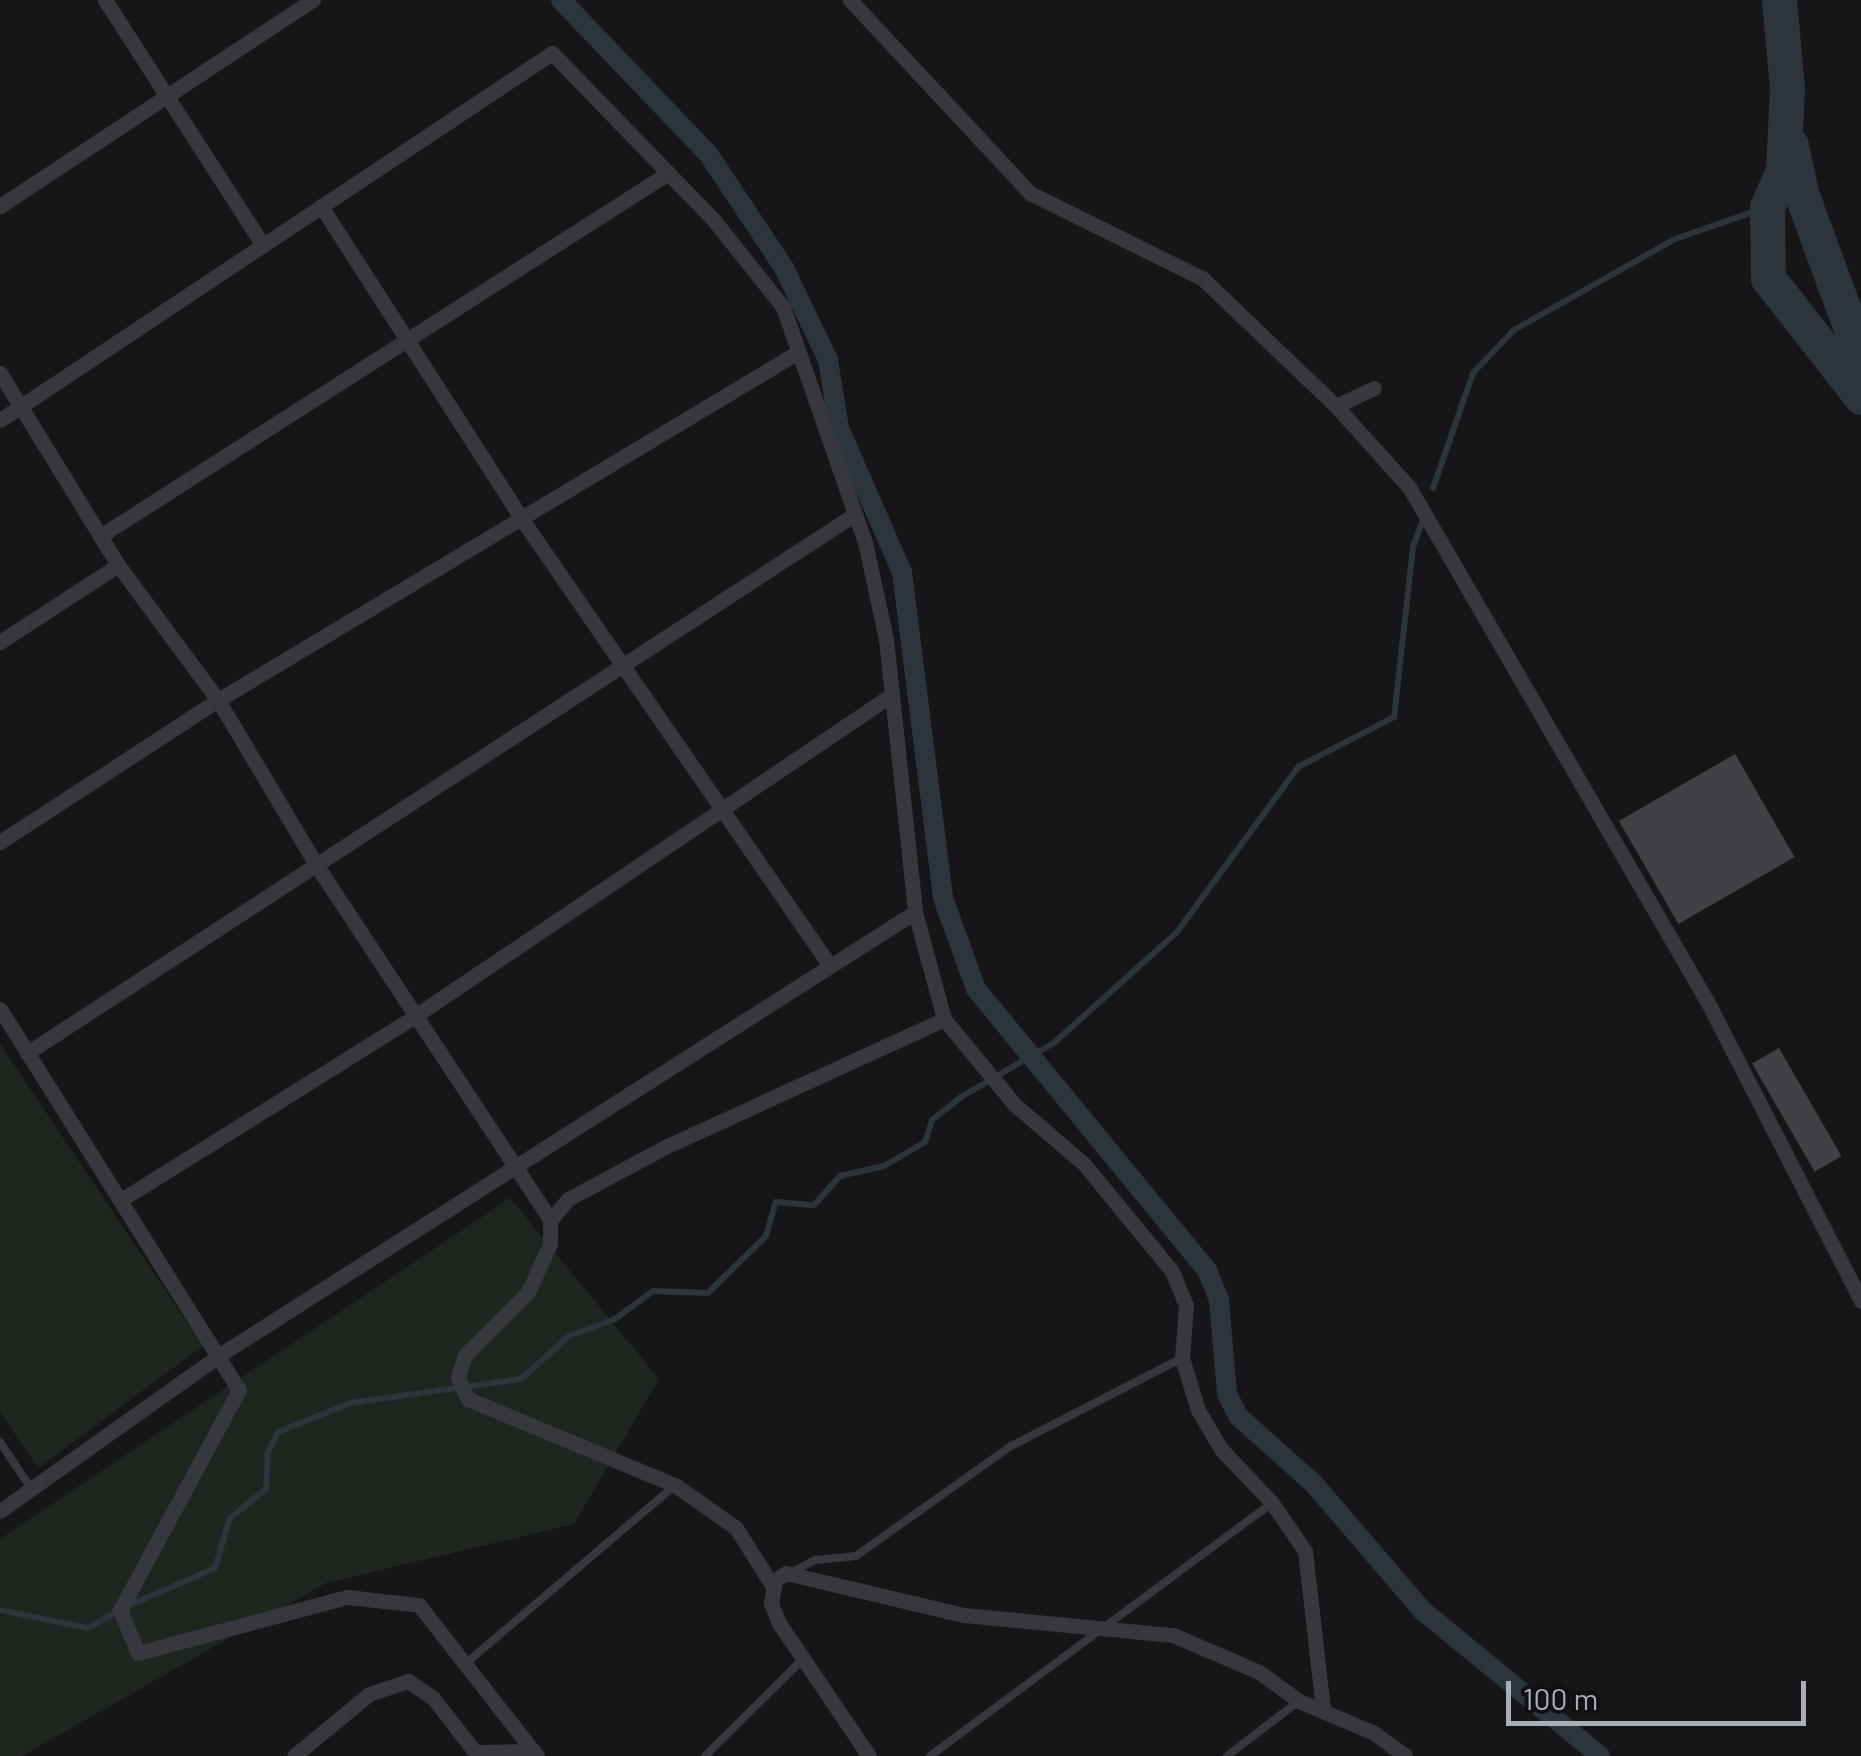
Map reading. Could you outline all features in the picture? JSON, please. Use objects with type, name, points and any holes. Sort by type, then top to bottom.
[{"type":"street","points":[[105,0],[262,244]]},
{"type":"street","points":[[0,206],[313,0]]},
{"type":"street","points":[[850,0],[1030,193],[1203,280],[1336,406],[1409,487],[1551,723],[1707,1002],[1861,1301]]},
{"type":"street","points":[[0,420],[552,53],[668,173],[783,307],[854,514],[886,639],[914,912],[944,1019],[1014,1104],[1084,1164],[1172,1270],[1186,1306],[1182,1358],[1198,1410],[1220,1449],[1272,1503],[1305,1551],[1324,1710]]},
{"type":"street","points":[[100,536],[668,173]]},
{"type":"street","points":[[320,206],[521,518],[828,963]]},
{"type":"street","points":[[0,842],[218,700],[798,352]]},
{"type":"street","points":[[0,373],[118,566],[218,700],[314,863],[550,1220],[550,1244],[528,1292],[465,1355],[458,1378],[468,1399],[674,1486],[736,1528],[774,1588],[779,1623],[869,1756]]},
{"type":"street","points":[[1336,406],[1374,388]]},
{"type":"street","points":[[27,1053],[620,661],[854,514]]},
{"type":"street","points":[[0,642],[118,566]]},
{"type":"street","points":[[124,1198],[416,1016],[890,696]]},
{"type":"street","points":[[0,1511],[221,1354],[828,963],[914,912]]},
{"type":"street","points":[[0,1010],[124,1198],[221,1354],[238,1390],[120,1610],[138,1653],[347,1597],[419,1605],[536,1754]]},
{"type":"street","points":[[550,1220],[568,1199],[665,1147],[944,1019]]},
{"type":"street","points":[[774,1588],[790,1573],[964,1615],[1173,1635],[1259,1672],[1300,1701],[1324,1710],[1403,1755]]},
{"type":"street","points":[[294,1756],[369,1694],[408,1681],[432,1698],[476,1752],[536,1754]]},
{"type":"lane","points":[[790,1573],[815,1560],[856,1556],[1011,1446],[1182,1358]]},
{"type":"lane","points":[[0,1442],[32,1490]]},
{"type":"lane","points":[[465,1664],[674,1486]]},
{"type":"lane","points":[[930,1756],[1272,1503]]},
{"type":"lane","points":[[705,1756],[803,1659]]},
{"type":"lane","points":[[1227,1756],[1300,1701]]},
{"type":"shaded area","points":[[0,1044],[203,1346],[38,1468],[0,1412]]},
{"type":"shaded area","points":[[510,1198],[659,1379],[574,1524],[326,1583],[22,1756],[0,1756],[0,1539]]},
{"type":"building","points":[[1735,754],[1794,857],[1678,924],[1619,821]]},
{"type":"building","points":[[1779,1048],[1842,1156],[1815,1172],[1752,1064]]},
{"type":"waterway","points":[[561,0],[709,155],[784,268],[828,360],[839,428],[902,572],[943,898],[976,989],[1207,1270],[1219,1300],[1227,1394],[1238,1416],[1314,1484],[1423,1611],[1600,1756]]},
{"type":"waterway","points":[[1779,0],[1787,88],[1783,170],[1767,207],[1768,278],[1861,397]]},
{"type":"waterway","points":[[1791,145],[1801,193],[1861,356]]},
{"type":"waterway","points":[[1433,488],[1473,373],[1514,330],[1675,239],[1767,207]]},
{"type":"waterway","points":[[128,1606],[215,1568],[230,1518],[266,1489],[268,1453],[278,1432],[350,1403],[521,1379],[569,1336],[615,1319],[653,1291],[708,1293],[766,1236],[776,1202],[814,1205],[840,1176],[884,1166],[925,1142],[932,1120],[961,1097],[1055,1042],[1177,932],[1298,767],[1394,717],[1413,547],[1423,519]]},
{"type":"waterway","points":[[0,1610],[88,1628],[117,1612]]}]
